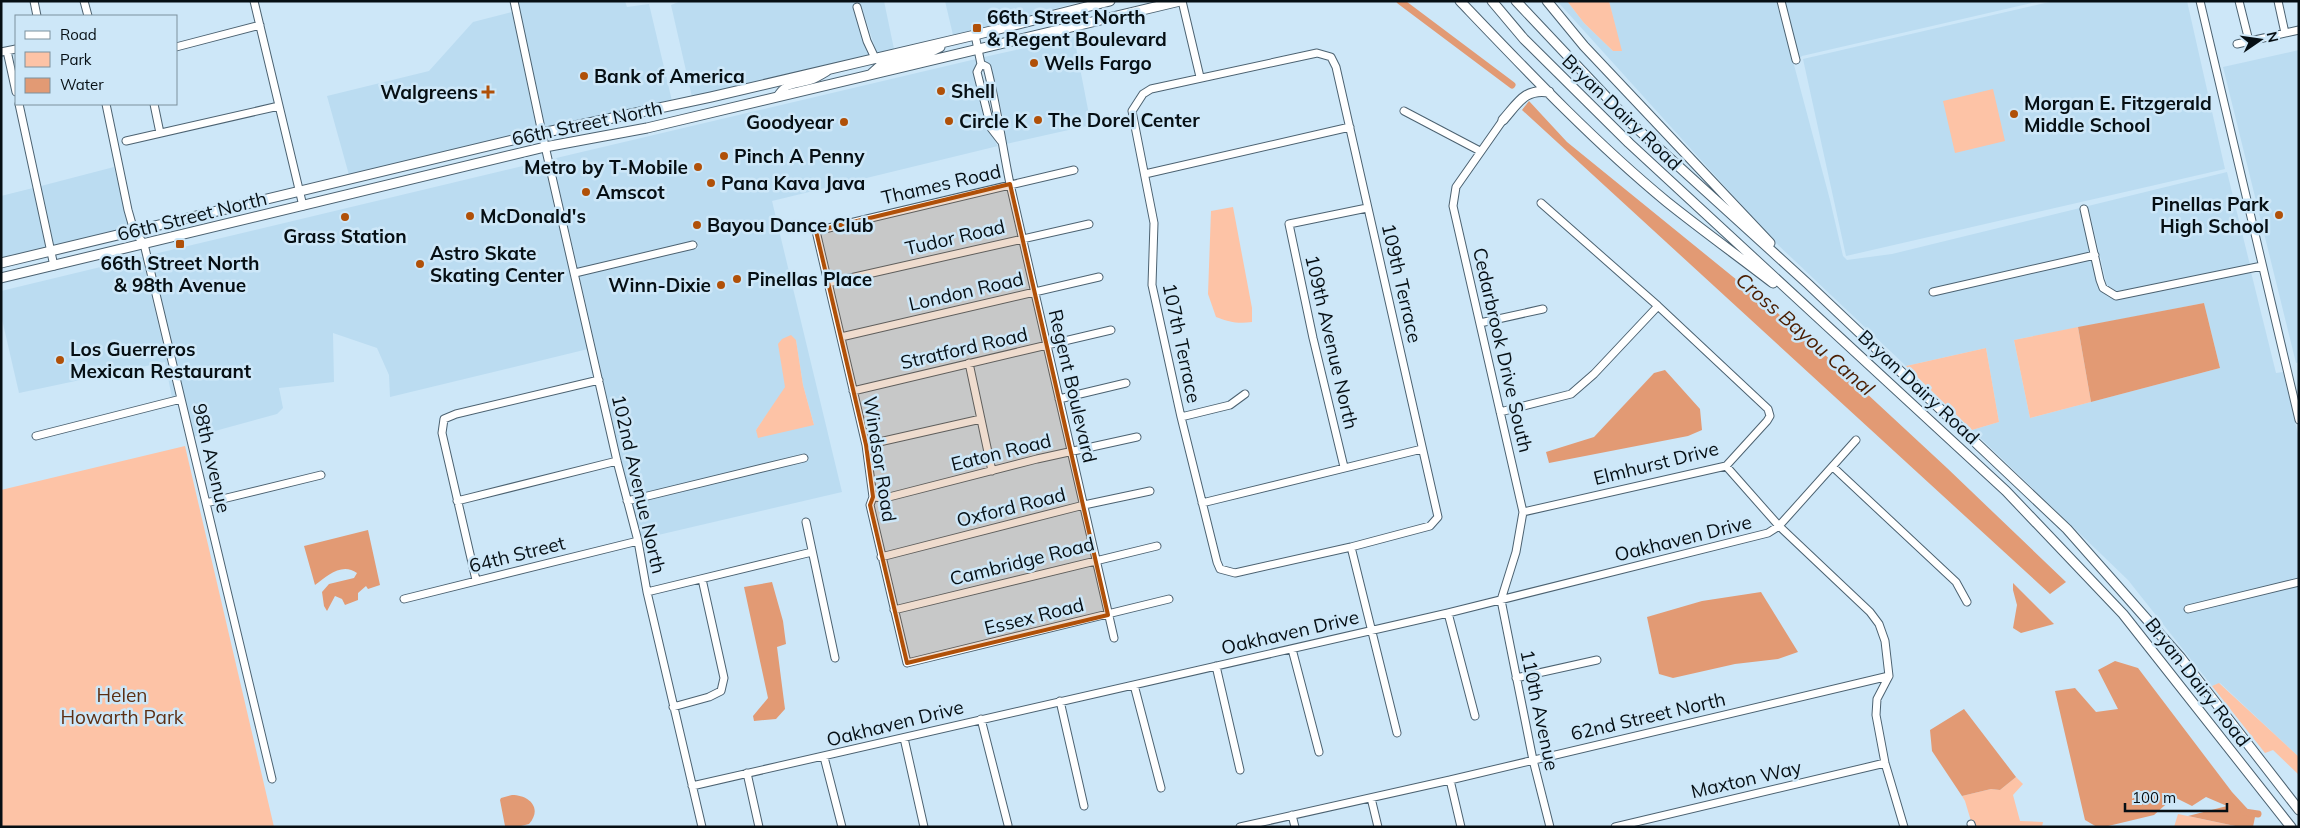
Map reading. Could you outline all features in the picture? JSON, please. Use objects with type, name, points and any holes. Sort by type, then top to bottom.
[{"type":"main road","name":"66th Street North","points":[[1,263],[542,132],[644,112],[943,43],[1110,1]]},
{"type":"main road","name":"66th Street North","points":[[1,278],[545,147],[647,128],[1181,1]]},
{"type":"main road","points":[[1460,1],[1594,136],[1667,202],[1829,326]]},
{"type":"main road","points":[[1466,1],[1470,12]]},
{"type":"main road","name":"Bryan Dairy Road","points":[[1492,1],[1524,39],[1629,143],[2006,491],[2123,614],[2291,827]]},
{"type":"main road","name":"Bryan Dairy Road","points":[[1516,1],[1632,124],[1808,284],[2068,529],[2181,658],[2299,810]]},
{"type":"main road","points":[[1548,1],[1590,53],[1728,197],[1808,284]]},
{"type":"main road","points":[[870,75],[880,66],[920,56],[939,48],[943,43]]},
{"type":"main road","points":[[1503,120],[1523,97],[1532,92],[1549,92]]},
{"type":"street","points":[[34,1],[37,15]]},
{"type":"street","points":[[84,1],[88,15]]},
{"type":"street","points":[[254,1],[302,206]]},
{"type":"street","name":"102nd Avenue North","points":[[514,1],[545,147],[617,461],[638,541],[647,592],[702,827]]},
{"type":"street","points":[[1181,1],[1200,77]]},
{"type":"street","points":[[1781,1],[1796,60]]},
{"type":"street","points":[[2200,1],[2299,420]]},
{"type":"street","points":[[2239,1],[2250,41]]},
{"type":"street","points":[[2278,1],[2285,33]]},
{"type":"street","points":[[857,7],[867,41],[875,58]]},
{"type":"street","points":[[178,46],[260,26]]},
{"type":"street","points":[[2237,44],[2299,30]]},
{"type":"street","name":"Regent Boulevard","points":[[975,35],[981,64],[977,72],[991,128],[1001,141]]},
{"type":"street","points":[[4,52],[15,89]]},
{"type":"street","name":"109th Terrace","points":[[1200,77],[1317,53],[1331,58],[1336,67],[1438,517],[1430,526],[1351,547]]},
{"type":"street","name":"Regent Boulevard","points":[[981,64],[988,68],[1000,123],[1001,141],[1010,184],[1046,345],[1073,452],[1114,638]]},
{"type":"street","points":[[777,97],[786,86],[810,80],[839,67]]},
{"type":"street","name":"107th Terrace","points":[[1200,77],[1151,89],[1143,94],[1132,111],[1154,222],[1152,284],[1181,417],[1217,562],[1220,569],[1235,573],[1351,547]]},
{"type":"street","points":[[19,105],[54,266]]},
{"type":"street","name":"98th Avenue","points":[[106,105],[134,231],[144,244],[272,779]]},
{"type":"street","points":[[154,105],[160,133]]},
{"type":"street","points":[[126,141],[279,106]]},
{"type":"street","points":[[1404,111],[1480,151]]},
{"type":"street","name":"Cedarbrook Drive South","points":[[1501,600],[1516,552],[1523,512],[1453,206],[1456,187],[1503,120]]},
{"type":"street","points":[[1146,174],[1350,127]]},
{"type":"street","name":"Thames Road","points":[[816,231],[1074,170]]},
{"type":"street","points":[[1500,412],[1571,394],[1594,374],[1658,306],[1541,204]]},
{"type":"street","name":"109th Avenue North","points":[[1344,467],[1289,224],[1367,208]]},
{"type":"street","points":[[2084,209],[2103,288],[2116,296],[2262,266]]},
{"type":"street","name":"Tudor Road","points":[[828,283],[1089,224]]},
{"type":"street","name":"Windsor Road","points":[[816,231],[866,445],[873,497],[870,506],[907,664]]},
{"type":"street","points":[[575,273],[693,245]]},
{"type":"street","points":[[1933,292],[2094,255]]},
{"type":"street","name":"London Road","points":[[841,337],[1099,277]]},
{"type":"street","name":"Elmhurst Drive","points":[[1523,512],[1726,466],[1767,421],[1770,416],[1768,409],[1658,306]]},
{"type":"street","points":[[1480,322],[1543,309]]},
{"type":"street","name":"Stratford Road","points":[[853,391],[1111,330]]},
{"type":"street","points":[[969,363],[992,471]]},
{"type":"street","points":[[476,580],[442,432],[444,420],[456,414],[599,380]]},
{"type":"street","points":[[1059,399],[1126,383]]},
{"type":"street","points":[[1181,417],[1230,405],[1245,394]]},
{"type":"street","points":[[36,436],[181,399]]},
{"type":"street","points":[[866,445],[981,418]]},
{"type":"street","name":"Eaton Road","points":[[873,497],[885,498],[1137,437]]},
{"type":"street","name":"Oakhaven Drive","points":[[692,786],[1448,613],[1768,534],[1779,526],[1856,440]]},
{"type":"street","points":[[1202,502],[1422,449]]},
{"type":"street","points":[[627,501],[804,458]]},
{"type":"street","points":[[457,501],[617,461]]},
{"type":"street","points":[[1726,466],[1779,526],[1879,624],[1885,642],[1889,676],[1877,699],[1876,715],[1885,763],[1904,827]]},
{"type":"street","points":[[1833,467],[1956,582],[1967,602]]},
{"type":"street","points":[[206,503],[321,475]]},
{"type":"street","name":"Oxford Road","points":[[881,557],[1084,505],[1150,491]]},
{"type":"street","points":[[806,522],[835,658]]},
{"type":"street","name":"64th Street","points":[[404,598],[638,541]]},
{"type":"street","name":"Cambridge Road","points":[[894,610],[1158,546]]},
{"type":"street","points":[[1351,547],[1397,733]]},
{"type":"street","points":[[647,592],[812,552]]},
{"type":"street","points":[[673,707],[709,697],[721,691],[724,678],[723,663],[702,579]]},
{"type":"street","points":[[2188,609],[2299,582]]},
{"type":"street","name":"Essex Road","points":[[907,664],[1169,599]]},
{"type":"street","name":"110th Avenue","points":[[1501,600],[1533,760],[1550,827]]},
{"type":"street","points":[[1448,613],[1475,716]]},
{"type":"street","points":[[1292,649],[1319,752]]},
{"type":"street","points":[[1516,678],[1597,660]]},
{"type":"street","points":[[1216,666],[1240,770]]},
{"type":"street","name":"62nd Street North","points":[[1240,827],[1450,780],[1889,676]]},
{"type":"street","points":[[1134,685],[1161,788]]},
{"type":"street","points":[[1060,702],[1084,806]]},
{"type":"street","points":[[981,719],[1008,825]]},
{"type":"street","points":[[904,738],[924,827]]},
{"type":"street","points":[[824,757],[842,827]]},
{"type":"street","name":"Maxton Way","points":[[1615,827],[1885,763]]},
{"type":"street","points":[[747,773],[759,827]]},
{"type":"street","points":[[1450,780],[1460,827]]},
{"type":"street","points":[[1371,798],[1378,827]]},
{"type":"street","points":[[1292,815],[1295,827]]},
{"type":"highlighted area","points":[[1010,184],[1108,615],[907,663],[870,505],[873,497],[866,445],[816,231]]},
{"type":"shaded area","points":[[518,1],[625,1],[627,7],[649,4],[672,101],[545,128]]},
{"type":"shaded area","points":[[681,1],[884,1],[894,49],[877,53],[860,3],[853,5],[869,55],[692,97],[671,5]]},
{"type":"shaded area","points":[[945,1],[1084,1],[953,35]]},
{"type":"shaded area","points":[[1557,1],[1567,1],[1584,23],[1613,51],[1621,51],[1609,1],[1777,1],[1843,256],[1847,260],[1892,254],[2080,208],[2090,252],[1929,289],[1930,296],[2091,259],[2100,289],[2107,296],[2116,300],[2251,272],[2276,373],[2283,372],[2299,438],[2299,579],[2183,607],[2185,613],[2299,586],[2299,757],[2220,683],[2212,686],[2128,580],[1972,430],[1999,422],[1986,348],[1906,366],[1776,243]],"holes":[[[2204,303],[2220,368],[2030,418],[2014,340]]]},
{"type":"shaded area","points":[[1785,1],[2041,1],[1802,56],[1799,59]]},
{"type":"shaded area","name":"Morgan E. Fitzgerald Middle School","points":[[2054,1],[2187,1],[2225,169],[1846,256],[1803,59]]},
{"type":"shaded area","points":[[512,12],[537,130],[349,175],[327,96],[429,71],[473,22]]},
{"type":"shaded area","points":[[1074,37],[1091,125],[1006,144],[1004,122],[991,67],[984,57]]},
{"type":"shaded area","name":"Pinellas Park High School","points":[[2299,50],[2299,362],[2296,363],[2223,67]]},
{"type":"shaded area","points":[[976,59],[977,63],[973,73],[987,129],[998,146],[772,201],[842,492],[641,539],[632,504],[809,460],[807,454],[630,497],[579,275],[698,248],[697,241],[578,269],[552,159]],"holes":[[[796,340],[803,385],[814,425],[756,430],[786,387],[780,354]]]},
{"type":"shaded area","points":[[544,161],[588,349],[390,397],[389,375],[377,348],[333,333],[334,382],[279,388],[283,408],[277,414],[193,437],[150,255]]},
{"type":"shaded area","points":[[114,167],[129,229],[54,246],[41,186]]},
{"type":"shaded area","points":[[2227,172],[2250,265],[2117,292],[2107,286],[2088,206]]},
{"type":"shaded area","points":[[33,188],[46,248],[1,259],[1,196]]},
{"type":"shaded area","points":[[142,257],[176,397],[172,398],[165,362],[19,393],[1,315],[1,291]]},
{"type":"green space","points":[[1567,1],[1609,1],[1622,51],[1613,51],[1584,23]]},
{"type":"green space","points":[[1993,89],[2005,141],[1955,153],[1943,101]]},
{"type":"green space","points":[[1233,207],[1252,308],[1252,322],[1234,322],[1216,317],[1208,294],[1211,211]]},
{"type":"green space","points":[[2078,327],[2091,402],[2030,418],[2014,340]]},
{"type":"green space","points":[[791,335],[796,340],[803,385],[814,425],[758,438],[756,430],[785,387],[778,344],[782,339]]},
{"type":"green space","points":[[1986,348],[1999,422],[1972,430],[1906,366]]},
{"type":"green space","name":"Helen Howarth Park","points":[[185,446],[274,827],[1,827],[1,490]]},
{"type":"green space","points":[[2219,683],[2299,757],[2299,775],[2273,750],[2265,753],[2212,686]]},
{"type":"green space","points":[[2016,777],[2023,784],[2013,795],[2020,821],[2043,822],[2042,827],[1976,827],[1974,820],[1971,821],[1962,796],[1991,789],[2000,790]]},
{"type":"green space","points":[[2178,814],[2240,827],[2174,827]]},
{"type":"water","points":[[1529,101],[1567,142],[1796,328],[2066,582],[2050,594],[1522,110]]},
{"type":"water","points":[[2204,303],[2220,368],[2091,402],[2078,327]]},
{"type":"water","points":[[1665,370],[1700,409],[1702,430],[1688,436],[1549,463],[1546,452],[1594,437],[1654,373]]},
{"type":"water","points":[[368,530],[380,585],[368,589],[366,586],[358,593],[358,600],[345,605],[342,599],[335,596],[327,611],[324,606],[322,592],[329,584],[354,578],[357,573],[346,569],[340,570],[330,574],[315,585],[304,546]]},
{"type":"water","points":[[772,582],[783,621],[786,644],[777,647],[785,709],[776,719],[754,721],[753,716],[768,698],[744,587]]},
{"type":"water","points":[[2013,583],[2054,624],[2021,633],[2013,628],[2017,605]]},
{"type":"water","points":[[1761,592],[1798,652],[1778,659],[1735,664],[1673,678],[1659,674],[1647,617],[1702,601]]},
{"type":"water","points":[[2115,661],[2138,668],[2232,792],[2255,817],[2253,827],[2240,827],[2188,816],[2227,806],[2206,797],[2192,806],[2174,797],[2154,815],[2104,827],[2097,827],[2085,820],[2055,691],[2075,688],[2096,712],[2118,709],[2098,670]]},
{"type":"water","points":[[1964,709],[2016,777],[2000,790],[1991,789],[1962,796],[1932,751],[1930,730]]},
{"type":"water","points":[[512,795],[524,797],[532,804],[535,813],[529,824],[517,827],[505,826],[500,800]]},
{"type":"waterway","name":"Cross Bayou Canal","points":[[1400,1],[1512,85]]},
{"type":"waterway","name":"Cross Bayou Canal","points":[[2244,812],[2258,814]]},
{"type":"place","name":"66th Street North & Regent Boulevard","points":[[977,28]]},
{"type":"place","name":"Wells Fargo","points":[[1034,63]]},
{"type":"place","name":"Bank of America","points":[[584,76]]},
{"type":"place","name":"Shell","points":[[941,91]]},
{"type":"place","name":"Walgreens","points":[[488,92]]},
{"type":"place","name":"Morgan E. Fitzgerald Middle School","points":[[2014,114]]},
{"type":"place","name":"The Dorel Center","points":[[1038,120]]},
{"type":"place","name":"Circle K","points":[[949,121]]},
{"type":"place","name":"Goodyear","points":[[844,122]]},
{"type":"place","name":"Pinch A Penny","points":[[724,156]]},
{"type":"place","name":"Metro by T-Mobile","points":[[698,167]]},
{"type":"place","name":"Pana Kava Java","points":[[711,183]]},
{"type":"place","name":"Amscot","points":[[586,192]]},
{"type":"place","name":"Pinellas Park High School","points":[[2279,215]]},
{"type":"place","name":"McDonald's","points":[[470,216]]},
{"type":"place","name":"Grass Station","points":[[345,217]]},
{"type":"place","name":"Bayou Dance Club","points":[[697,225]]},
{"type":"place","name":"66th Street North & 98th Avenue","points":[[180,244]]},
{"type":"place","name":"Astro Skate Skating Center","points":[[420,264]]},
{"type":"place","name":"Pinellas Place","points":[[737,279]]},
{"type":"place","name":"Winn-Dixie","points":[[721,285]]},
{"type":"place","name":"Los Guerreros Mexican Restaurant","points":[[60,360]]}]
